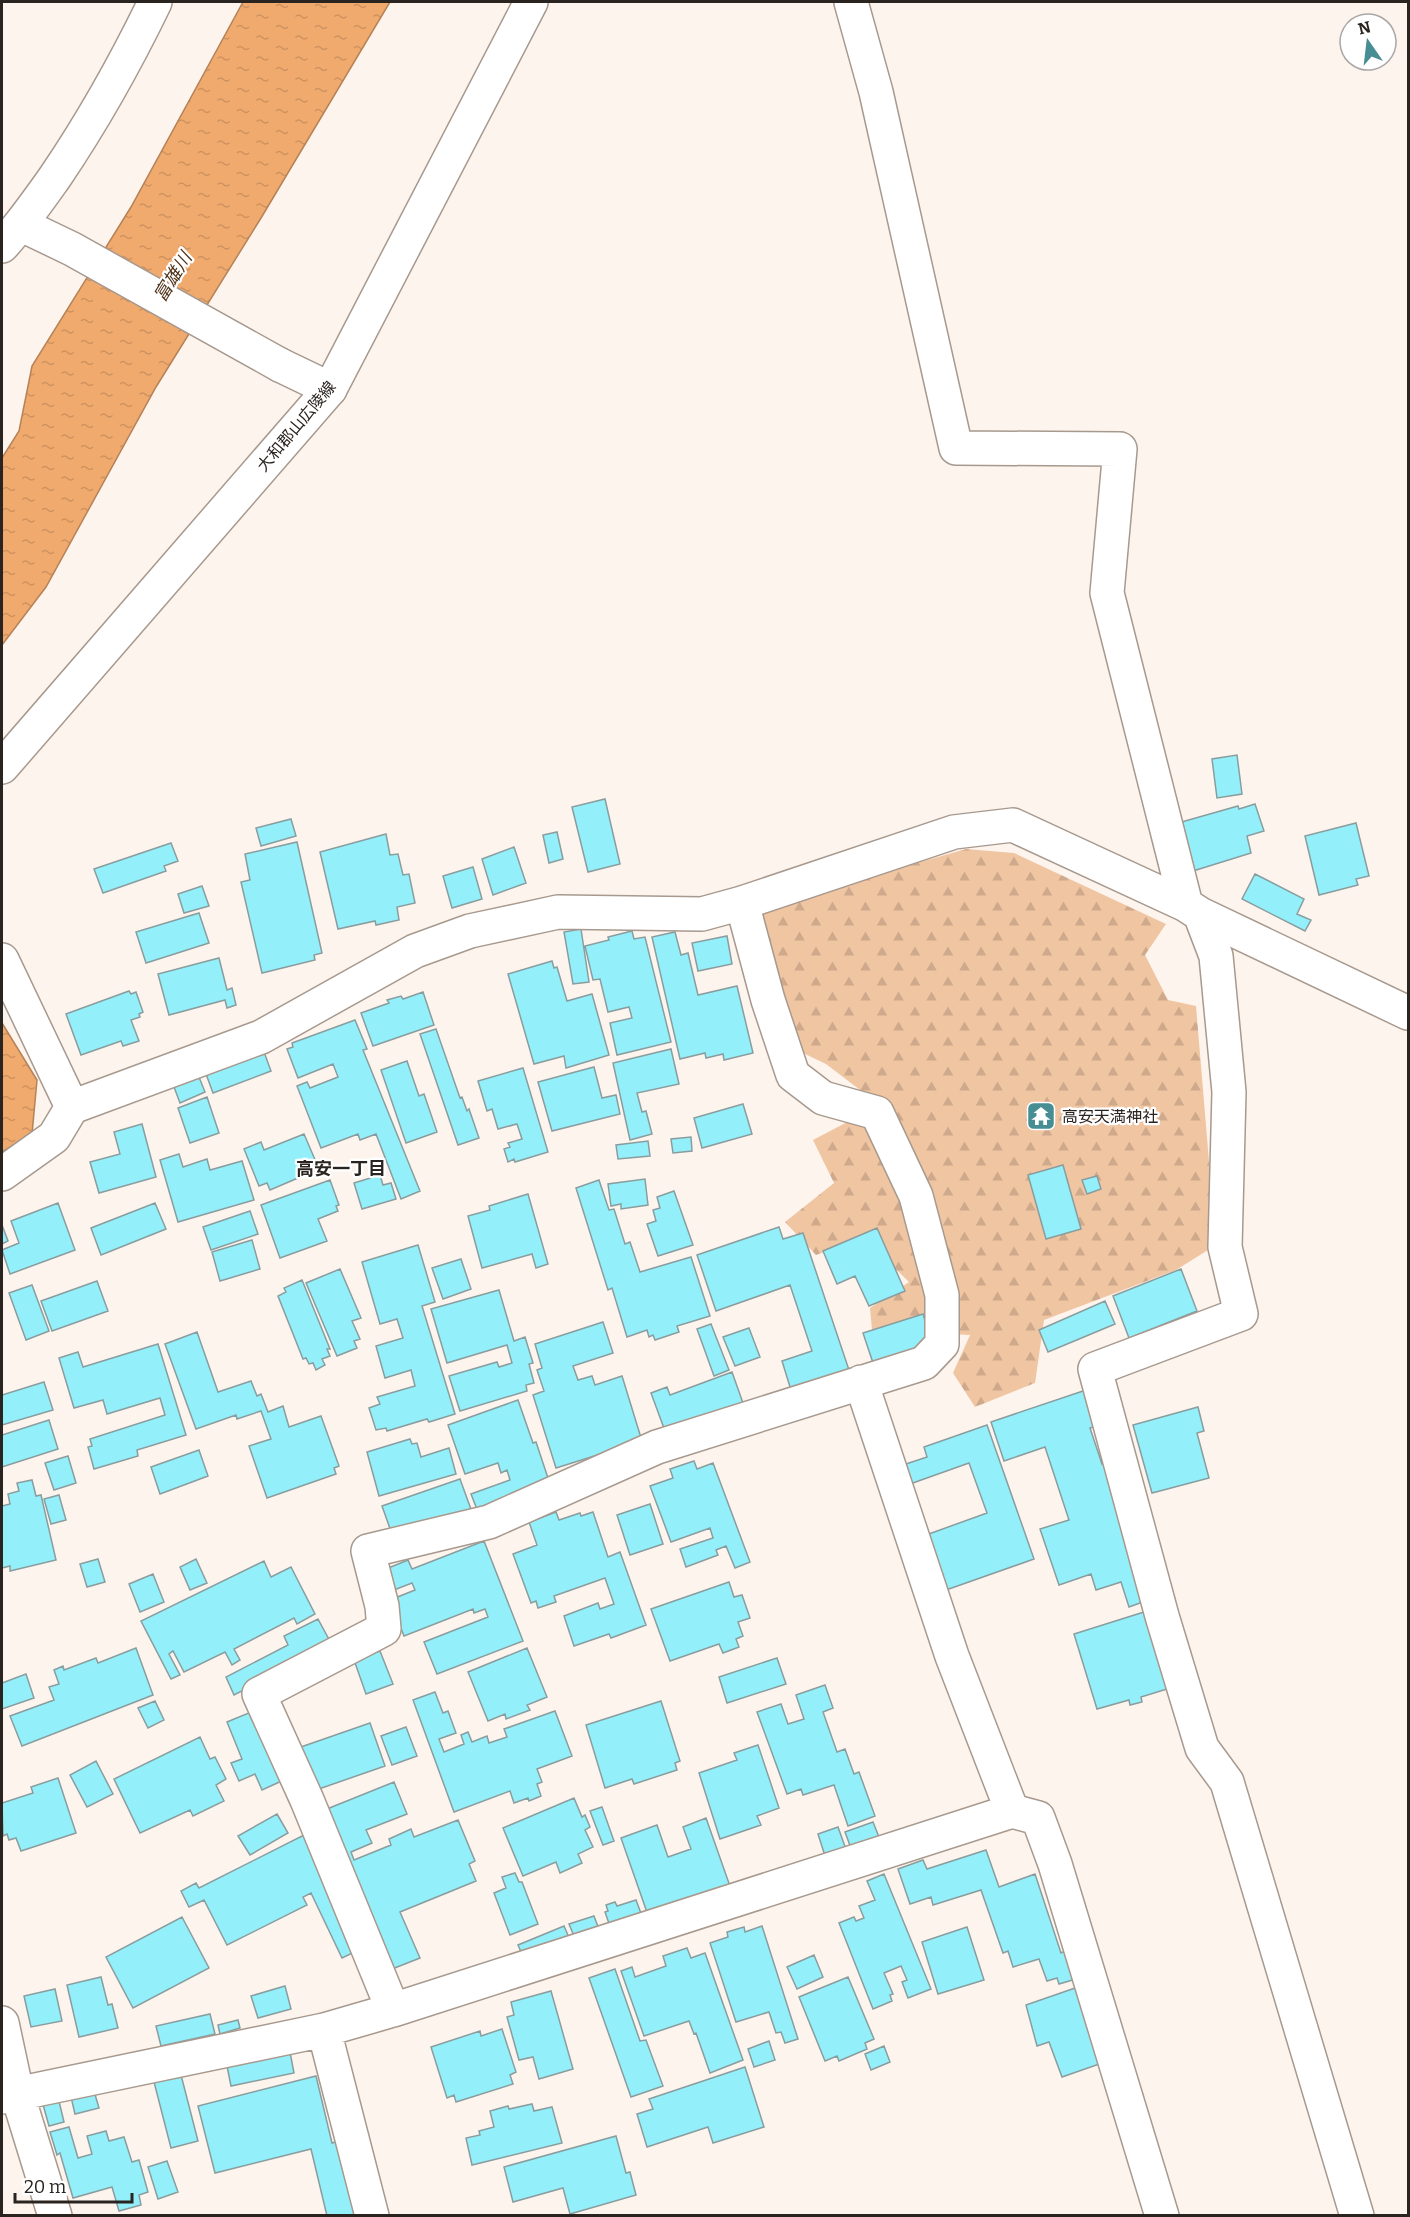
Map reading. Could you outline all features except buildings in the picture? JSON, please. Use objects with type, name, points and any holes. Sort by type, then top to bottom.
[{"type":"street","points":[[155,2],[131,52],[79,140],[11,235],[72,249],[280,365],[330,389]]},
{"type":"street","name":"大和郡山広陵線","points":[[2,767],[330,389],[531,2]]},
{"type":"street","points":[[851,2],[876,92],[956,448],[1120,449],[1107,593],[1193,909],[1216,956],[1229,1092],[1225,1247],[1241,1314],[1095,1369],[1162,1616],[1202,1748],[1227,1782],[1357,2216]]},
{"type":"street","points":[[2,1174],[54,1137],[72,1107],[261,1037],[415,951],[471,931],[558,912],[702,914],[742,903],[954,832],[1014,825],[1408,1013]]},
{"type":"street","points":[[393,2010],[307,1800],[259,1694],[384,1629],[382,1606],[368,1551],[489,1522],[657,1446],[924,1363],[942,1344],[942,1296],[916,1196],[878,1113],[823,1098],[793,1075],[768,999],[742,903]]},
{"type":"street","points":[[2,960],[72,1107]]},
{"type":"street","points":[[861,1382],[952,1656],[1012,1811]]},
{"type":"street","points":[[9,2095],[324,2030],[393,2010],[1012,1811],[1038,1818],[1055,1864],[1162,2216]]},
{"type":"street","points":[[2,2023],[9,2095],[55,2216]]},
{"type":"street","points":[[324,2030],[372,2216]]},
{"type":"green space","points":[[966,849],[1014,853],[1166,924],[1145,955],[1168,1000],[1196,1006],[1216,1245],[1176,1270],[1044,1320],[1035,1383],[975,1407],[953,1373],[970,1335],[872,1330],[870,1308],[909,1282],[864,1238],[816,1255],[785,1222],[834,1183],[813,1140],[855,1118],[868,1096],[826,1064],[801,1052],[765,978],[760,908]]},
{"type":"water","name":"富雄川","points":[[243,2],[390,2],[261,218],[156,387],[46,587],[2,645],[2,458],[19,431],[32,366],[131,207]]},
{"type":"water","points":[[2,1023],[37,1080],[32,1134],[2,1152]]},
{"type":"place","name":"高安天満神社","points":[[1041,1116]]},
{"type":"district","name":"高安一丁目","points":[[341,1169]]}]
